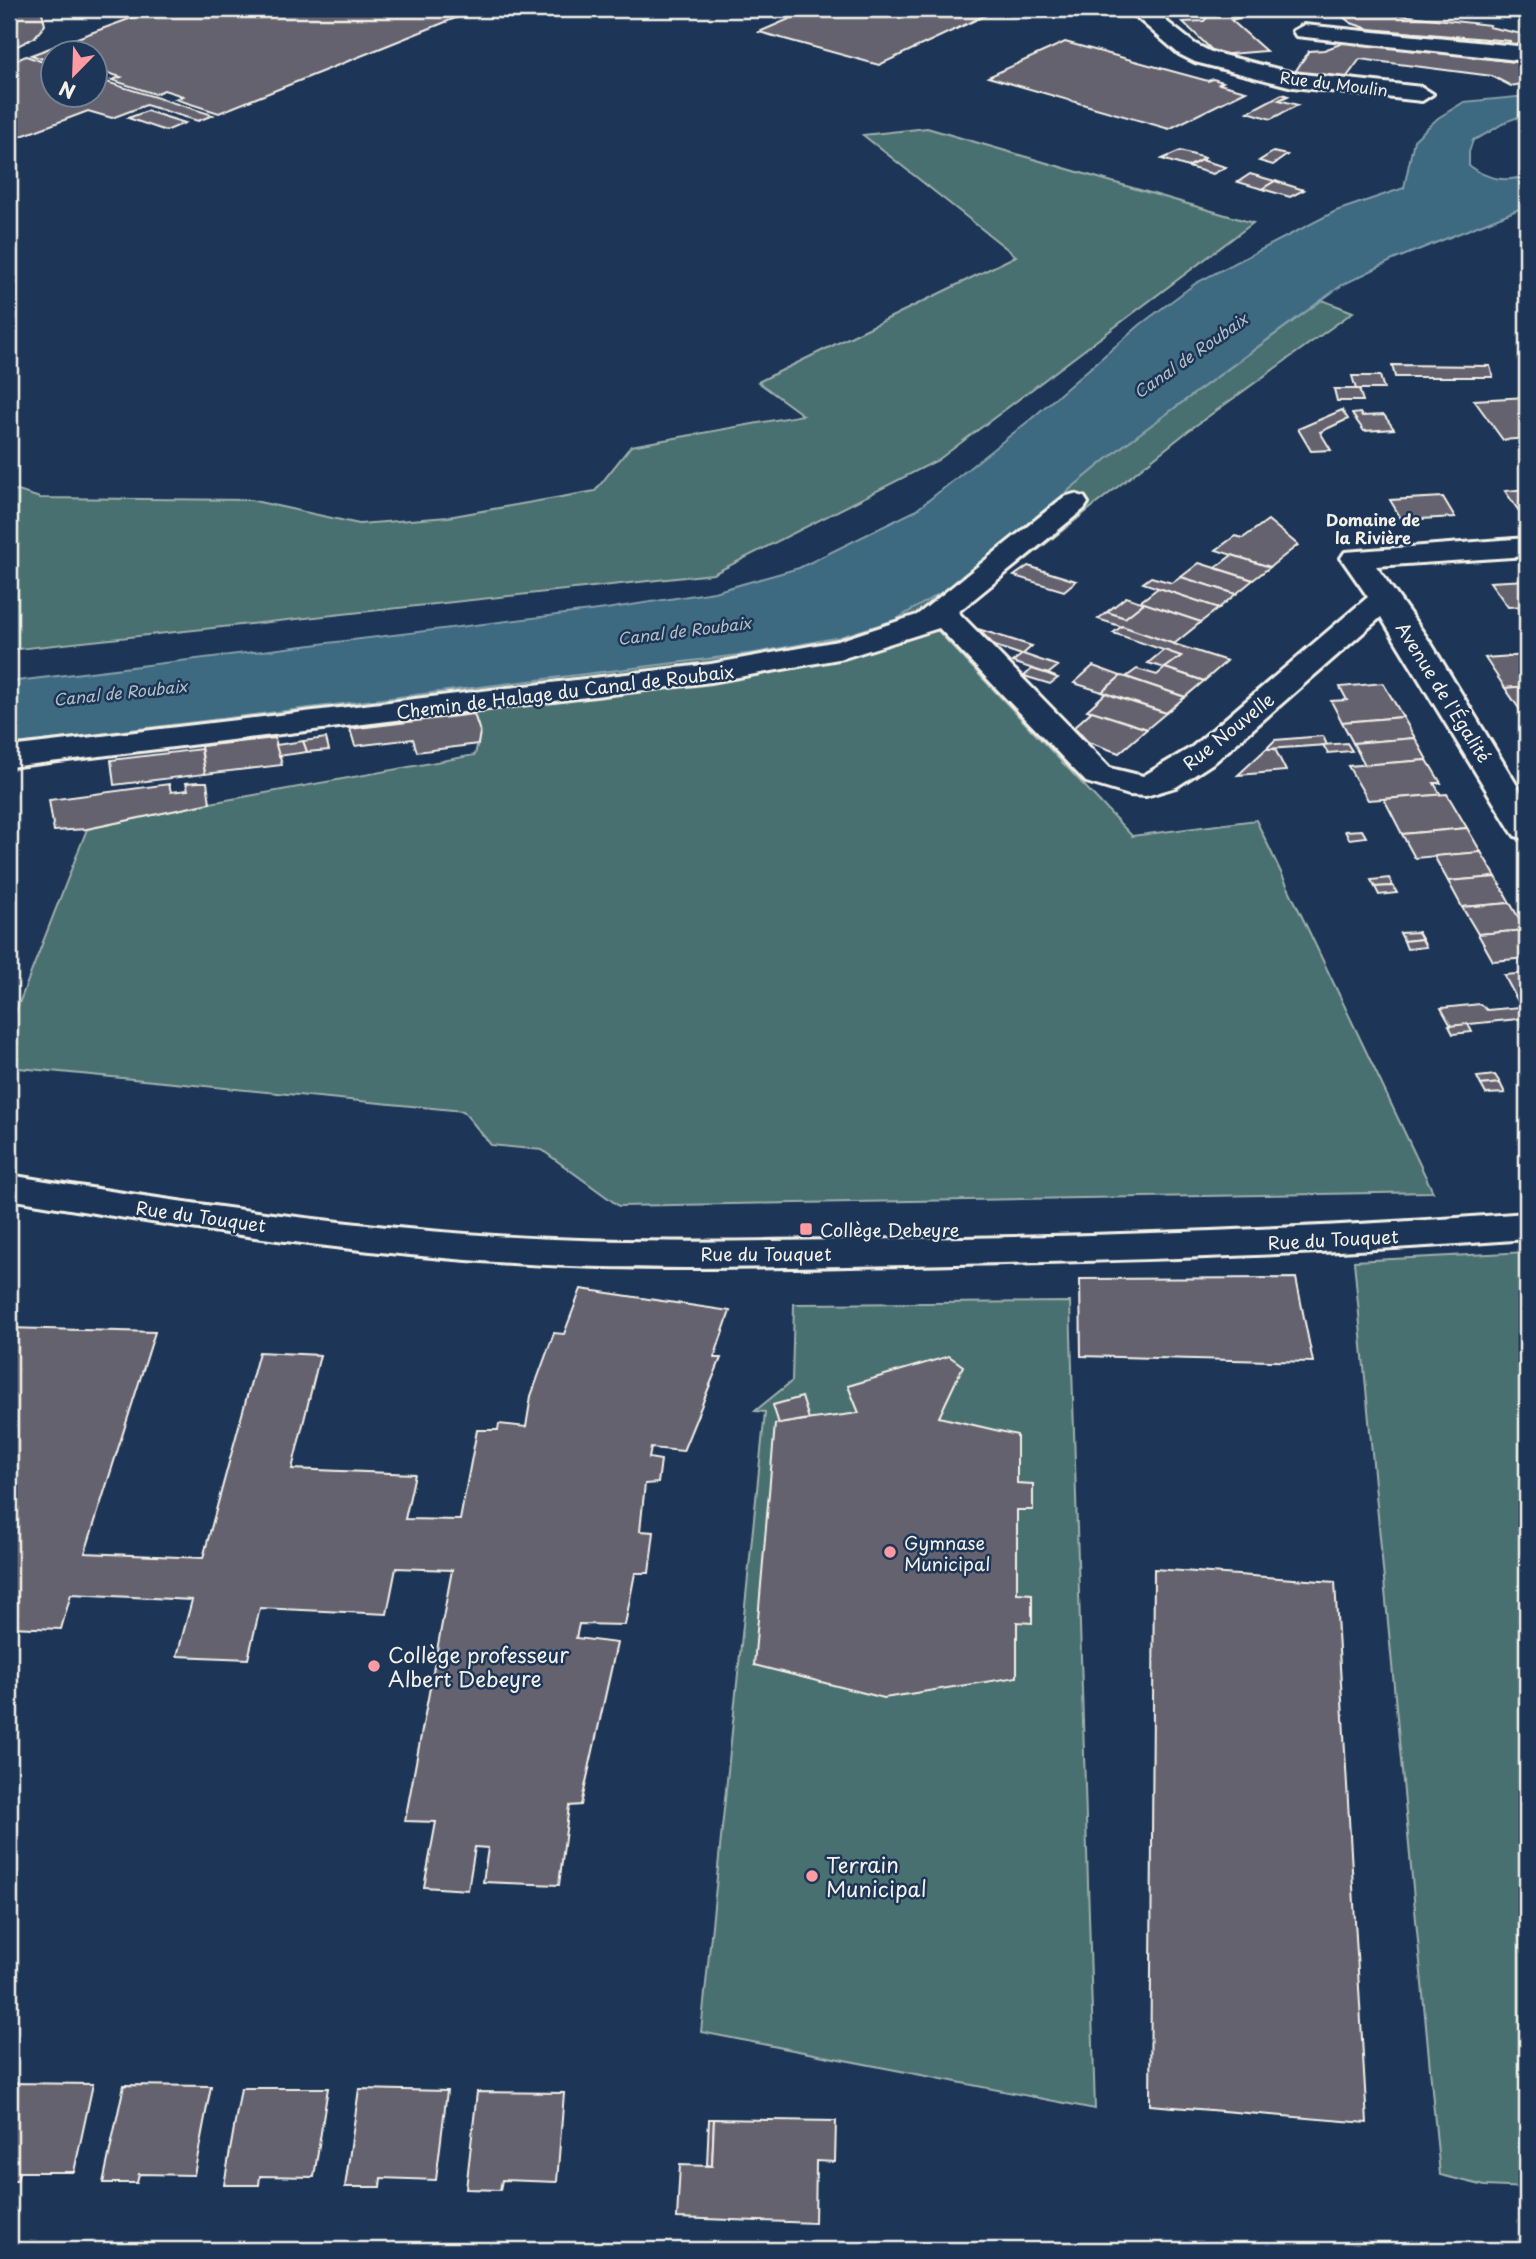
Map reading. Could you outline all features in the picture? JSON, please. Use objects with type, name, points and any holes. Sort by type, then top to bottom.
[{"type":"street","name":"Rue du Moulin","points":[[1138,9],[1187,49],[1203,57],[1293,80],[1422,94]]},
{"type":"street","name":"Rue du Moulin","points":[[1289,63],[1312,16],[1312,9]]},
{"type":"street","points":[[1304,31],[1527,54]]},
{"type":"street","name":"Chemin de Halage du Canal de Roubaix","points":[[9,757],[758,666],[844,649],[901,633],[942,613],[1074,503]]},
{"type":"street","name":"Avenue de l'Égalité","points":[[1527,547],[1356,558],[1385,598],[1527,829]]},
{"type":"street","name":"Rue Nouvelle","points":[[942,613],[1098,775],[1111,782],[1146,786],[1164,780],[1204,754],[1385,598]]},
{"type":"street","name":"Rue du Touquet","points":[[9,1187],[156,1210],[341,1234],[495,1249],[602,1254],[1217,1246],[1527,1226]]},
{"type":"green space","points":[[927,128],[1253,223],[938,460],[713,574],[9,650],[9,488],[40,498],[250,500],[359,524],[448,517],[595,491],[631,446],[803,415],[758,382],[1016,256],[863,135]]},
{"type":"green space","points":[[1322,300],[1353,312],[1188,431],[937,630],[1132,836],[1256,820],[1433,1192],[619,1206],[542,1150],[491,1145],[463,1111],[9,1067],[9,1029],[87,829],[210,803],[475,755],[480,732],[474,714],[9,762],[9,745],[755,653],[840,637],[950,587],[1124,445]]},
{"type":"green space","points":[[1527,1252],[1527,2188],[1485,2186],[1440,2175],[1354,1261]]},
{"type":"green space","points":[[1070,1302],[1095,2109],[701,2032],[765,1412],[755,1411],[792,1381],[794,1304]]},
{"type":"water","name":"Canal de Roubaix","points":[[1527,96],[1527,115],[1511,120],[1473,140],[1469,152],[1469,166],[1497,178],[1527,176],[1527,189],[1524,190],[1527,192],[1527,206],[1393,260],[1342,285],[1124,445],[950,587],[895,620],[840,637],[755,653],[9,745],[9,682],[606,609],[714,592],[799,568],[915,511],[1031,419],[1141,324],[1196,283],[1336,211],[1404,188],[1414,140],[1438,118],[1464,102]]},
{"type":"building","points":[[9,9],[37,9],[42,12],[45,25],[34,38],[9,50]]},
{"type":"building","points":[[156,9],[478,9],[219,113],[175,99],[183,96],[164,90],[155,94],[112,80],[121,77],[108,73],[108,38],[77,38]]},
{"type":"building","points":[[812,9],[999,9],[879,65],[759,32]]},
{"type":"building","points":[[1197,9],[1270,9],[1231,20],[1266,51],[1217,55],[1183,22],[1204,21],[1210,14]]},
{"type":"building","points":[[1333,9],[1384,9],[1391,14],[1490,25],[1489,27],[1527,35],[1527,47],[1509,45],[1510,41],[1369,29],[1351,23]]},
{"type":"building","points":[[1351,40],[1522,63],[1527,66],[1527,83],[1511,86],[1492,76],[1360,59],[1346,78],[1295,72],[1309,51],[1324,50]]},
{"type":"building","points":[[1065,42],[1208,81],[1213,79],[1223,82],[1219,84],[1246,91],[1169,129],[988,77]]},
{"type":"building","points":[[26,56],[38,60],[38,108],[108,108],[108,82],[213,115],[198,121],[146,105],[112,118],[88,111],[19,137],[9,133],[9,63]]},
{"type":"building","points":[[1282,94],[1288,96],[1279,100],[1298,105],[1271,119],[1248,112]]},
{"type":"building","points":[[147,111],[185,123],[166,131],[128,118]]},
{"type":"building","points":[[1180,151],[1205,158],[1188,167],[1162,159]]},
{"type":"building","points":[[1273,152],[1287,155],[1273,165],[1259,161]]},
{"type":"building","points":[[1201,160],[1226,167],[1213,174],[1188,167]]},
{"type":"building","points":[[1250,174],[1275,181],[1262,189],[1238,182]]},
{"type":"building","points":[[1275,181],[1304,190],[1290,197],[1262,189]]},
{"type":"building","points":[[1392,365],[1490,366],[1493,377],[1395,377]]},
{"type":"building","points":[[1352,376],[1380,376],[1384,389],[1356,389]]},
{"type":"building","points":[[1334,389],[1359,389],[1363,401],[1337,401]]},
{"type":"building","points":[[1527,397],[1527,438],[1503,440],[1474,400]]},
{"type":"building","points":[[1342,410],[1348,419],[1320,432],[1331,450],[1311,451],[1298,429]]},
{"type":"building","points":[[1360,413],[1362,416],[1384,415],[1394,429],[1364,431],[1352,414]]},
{"type":"building","points":[[1527,489],[1527,521],[1526,521],[1505,491]]},
{"type":"building","points":[[1443,497],[1455,517],[1402,520],[1390,500]]},
{"type":"building","points":[[1268,520],[1298,545],[1270,567],[1216,550],[1235,536],[1243,538]]},
{"type":"building","points":[[1232,555],[1270,567],[1253,580],[1215,568]]},
{"type":"building","points":[[1199,563],[1253,580],[1236,594],[1181,577]]},
{"type":"building","points":[[1028,566],[1076,581],[1064,591],[1014,576]]},
{"type":"building","points":[[1151,577],[1172,583],[1181,577],[1236,594],[1219,608],[1143,583]]},
{"type":"building","points":[[1527,580],[1527,606],[1508,607],[1490,582]]},
{"type":"building","points":[[1158,588],[1219,608],[1201,622],[1140,602]]},
{"type":"building","points":[[1126,597],[1144,603],[1125,618],[1107,612]]},
{"type":"building","points":[[1144,603],[1201,622],[1174,644],[1098,619],[1107,612],[1125,618]]},
{"type":"building","points":[[1122,626],[1227,661],[1204,681],[1165,668],[1181,656],[1113,633]]},
{"type":"building","points":[[978,629],[1032,646],[1022,655],[995,646]]},
{"type":"building","points":[[1164,650],[1181,656],[1165,668],[1148,663]]},
{"type":"building","points":[[1023,654],[1058,666],[1048,674],[1012,662]]},
{"type":"building","points":[[1527,655],[1527,686],[1505,688],[1485,658]]},
{"type":"building","points":[[1093,666],[1121,676],[1102,692],[1074,683]]},
{"type":"building","points":[[1165,668],[1204,681],[1185,697],[1126,677],[1137,669],[1157,675]]},
{"type":"building","points":[[1032,669],[1058,678],[1050,684],[1024,676]]},
{"type":"building","points":[[1121,676],[1185,697],[1166,713],[1102,692]]},
{"type":"building","points":[[1383,683],[1403,717],[1342,722],[1331,701],[1347,700],[1340,687]]},
{"type":"building","points":[[1527,686],[1527,720],[1505,688]]},
{"type":"building","points":[[1106,693],[1166,713],[1147,729],[1087,710]]},
{"type":"building","points":[[1092,711],[1147,729],[1119,753],[1088,742],[1074,727]]},
{"type":"building","points":[[474,714],[480,732],[478,744],[417,752],[413,739],[355,746],[350,729]]},
{"type":"building","points":[[1403,717],[1415,738],[1353,743],[1342,722]]},
{"type":"building","points":[[1323,736],[1327,745],[1266,749],[1275,740]]},
{"type":"building","points":[[275,738],[282,765],[205,774],[201,746]]},
{"type":"building","points":[[326,738],[329,750],[307,752],[303,741]]},
{"type":"building","points":[[1415,738],[1427,760],[1365,765],[1353,743]]},
{"type":"building","points":[[303,741],[307,752],[279,756],[276,745]]},
{"type":"building","points":[[1347,743],[1352,751],[1328,753],[1323,745]]},
{"type":"building","points":[[201,749],[205,774],[114,785],[111,760]]},
{"type":"building","points":[[1266,749],[1275,749],[1286,771],[1238,775]]},
{"type":"building","points":[[1427,760],[1441,783],[1434,783],[1441,795],[1368,800],[1348,766]]},
{"type":"building","points":[[207,782],[210,803],[87,829],[54,831],[49,800],[169,784],[171,792],[188,790],[186,783]]},
{"type":"building","points":[[1447,794],[1467,828],[1402,834],[1384,799]]},
{"type":"building","points":[[1467,828],[1481,852],[1415,858],[1402,834]]},
{"type":"building","points":[[1362,830],[1366,837],[1349,839],[1345,831]]},
{"type":"building","points":[[1481,852],[1496,877],[1448,881],[1434,856]]},
{"type":"building","points":[[1496,877],[1510,903],[1462,907],[1448,881]]},
{"type":"building","points":[[1389,878],[1393,886],[1375,887],[1371,880]]},
{"type":"building","points":[[1393,886],[1397,893],[1379,895],[1375,887]]},
{"type":"building","points":[[1510,903],[1526,930],[1478,934],[1462,907]]},
{"type":"building","points":[[1526,930],[1527,958],[1493,961],[1478,934]]},
{"type":"building","points":[[1418,932],[1422,939],[1404,941],[1400,933]]},
{"type":"building","points":[[1422,939],[1426,947],[1407,949],[1404,941]]},
{"type":"building","points":[[1527,973],[1527,1018],[1451,1026],[1441,1008],[1480,1004],[1487,1010],[1521,1007],[1504,975]]},
{"type":"building","points":[[1468,1024],[1472,1032],[1453,1034],[1449,1026]]},
{"type":"building","points":[[1495,1075],[1500,1083],[1481,1085],[1477,1077]]},
{"type":"building","points":[[1500,1083],[1505,1093],[1486,1094],[1481,1085]]},
{"type":"building","points":[[1296,1278],[1313,1362],[1081,1356],[1080,1279]]},
{"type":"building","points":[[581,1289],[730,1311],[714,1358],[721,1358],[683,1451],[651,1448],[649,1458],[661,1460],[658,1483],[645,1484],[640,1531],[654,1532],[649,1573],[635,1573],[625,1625],[579,1624],[576,1638],[617,1643],[581,1805],[569,1806],[559,1885],[483,1882],[488,1848],[475,1847],[468,1890],[424,1887],[436,1822],[405,1821],[452,1570],[396,1568],[387,1614],[260,1608],[248,1659],[177,1656],[192,1600],[71,1594],[61,1629],[9,1627],[9,1328],[155,1332],[85,1553],[203,1558],[259,1352],[320,1355],[292,1469],[415,1474],[405,1519],[460,1520],[477,1430],[498,1430],[499,1424],[526,1427],[531,1396],[554,1333],[564,1334]]},
{"type":"building","name":"Gymnase Municipal","points":[[949,1356],[963,1366],[939,1417],[1017,1435],[1017,1483],[1033,1484],[1033,1510],[1017,1510],[1017,1593],[1032,1594],[1032,1623],[1017,1622],[1017,1677],[884,1698],[754,1665],[775,1424],[859,1413],[848,1386]]},
{"type":"building","points":[[802,1397],[809,1419],[779,1424],[773,1405]]},
{"type":"building","points":[[1154,1569],[1335,1582],[1367,2123],[1150,2105]]},
{"type":"building","points":[[9,2083],[93,2084],[74,2172],[19,2172],[17,2181],[9,2181]]},
{"type":"building","points":[[124,2085],[211,2086],[194,2175],[139,2174],[137,2183],[103,2183]]},
{"type":"building","points":[[241,2088],[328,2088],[314,2177],[260,2176],[259,2185],[224,2185]]},
{"type":"building","points":[[359,2089],[447,2091],[436,2180],[381,2178],[380,2187],[345,2187]]},
{"type":"building","points":[[477,2092],[564,2093],[557,2182],[502,2180],[500,2190],[466,2189]]},
{"type":"building","points":[[709,2119],[714,2119],[712,2166],[707,2165]]},
{"type":"building","points":[[714,2119],[836,2121],[835,2162],[816,2161],[815,2223],[677,2218],[680,2165],[712,2166]]},
{"type":"place","name":"Collège Debeyre","points":[[806,1229]]},
{"type":"place","name":"Gymnase Municipal","points":[[890,1552]]},
{"type":"place","name":"Collège professeur Albert Debeyre","points":[[374,1666]]},
{"type":"place","name":"Terrain Municipal","points":[[812,1876]]},
{"type":"district","name":"Domaine de la Rivière","points":[[1373,528]]}]
